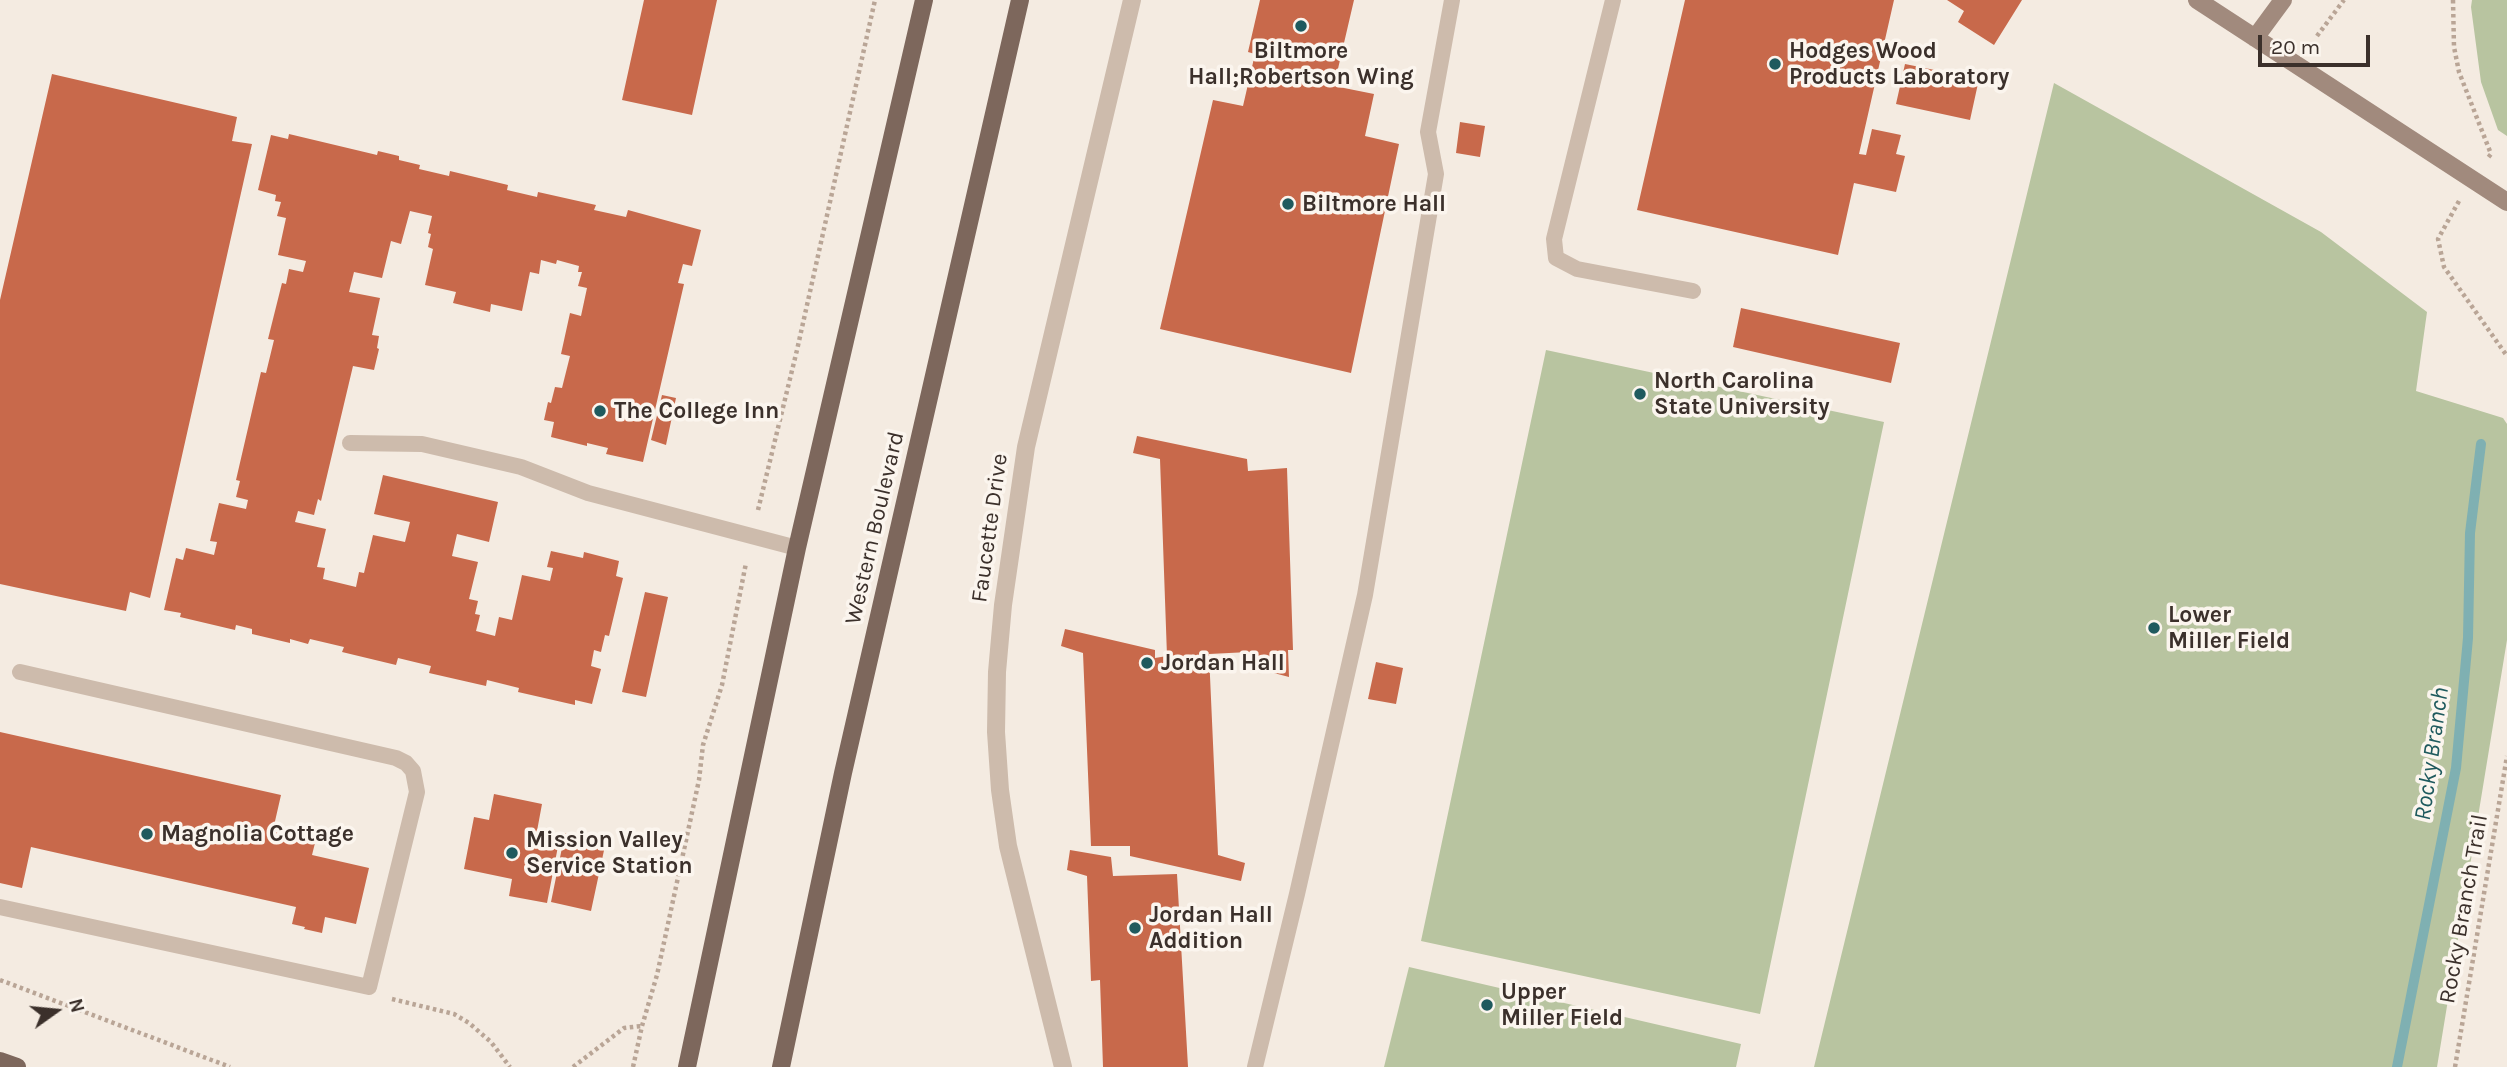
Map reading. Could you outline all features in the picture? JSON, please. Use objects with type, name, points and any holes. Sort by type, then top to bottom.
[{"type":"main road","points":[[687,1067],[797,548],[925,0]]},
{"type":"main road","name":"Western Boulevard","points":[[781,1067],[844,773],[1020,0]]},
{"type":"main road","points":[[0,1061],[17,1067]]},
{"type":"street","name":"Faucette Drive","points":[[1063,1067],[1009,846],[1000,790],[996,672],[1026,447],[1132,0]]},
{"type":"street","points":[[2197,0],[2507,202]]},
{"type":"street","points":[[2255,38],[2283,0]]},
{"type":"lane","points":[[1255,1067],[1365,595],[1436,174],[1428,132],[1452,0]]},
{"type":"lane","points":[[1613,0],[1554,239],[1556,258],[1577,269],[1693,291]]},
{"type":"lane","points":[[350,443],[422,444],[521,467],[588,494],[797,548]]},
{"type":"lane","points":[[0,907],[369,987],[417,792],[413,771],[406,763],[396,758],[20,672]]},
{"type":"path","points":[[760,497],[797,350],[874,0]]},
{"type":"path","points":[[2317,36],[2344,0]]},
{"type":"path","points":[[2453,0],[2454,47],[2459,72],[2491,154]]},
{"type":"path","points":[[2453,212],[2438,239],[2444,267],[2507,356]]},
{"type":"path","points":[[633,1067],[657,975],[699,780],[703,745],[722,685],[744,575]]},
{"type":"path","name":"Rocky Branch Trail","points":[[2455,1067],[2507,756]]},
{"type":"path","points":[[0,980],[230,1067]]},
{"type":"path","points":[[369,987],[388,998],[454,1014],[491,1042],[510,1067]]},
{"type":"path","points":[[573,1067],[624,1028],[642,1027]]},
{"type":"green space","points":[[2472,0],[2507,0],[2507,136],[2498,130],[2481,82]]},
{"type":"green space","name":"Lower Miller Field","points":[[2054,83],[2321,232],[2427,312],[2416,391],[2503,418],[2507,424],[2507,640],[2437,1067],[1814,1067]]},
{"type":"green space","points":[[1546,350],[1884,422],[1760,1014],[1421,941]]},
{"type":"green space","name":"Upper Miller Field","points":[[1409,967],[1741,1044],[1736,1067],[1384,1067]]},
{"type":"building","points":[[644,0],[717,0],[692,115],[622,100]]},
{"type":"building","name":"Biltmore Hall","points":[[1260,0],[1354,0],[1337,73],[1327,71],[1324,84],[1374,94],[1365,136],[1399,144],[1351,373],[1160,329],[1213,100],[1243,106],[1255,54],[1248,52]]},
{"type":"building","name":"Hodges Wood Products Laboratory","points":[[1685,0],[1894,0],[1859,154],[1866,155],[1872,129],[1901,135],[1896,154],[1905,156],[1896,192],[1854,183],[1838,255],[1637,210]]},
{"type":"building","points":[[1947,0],[2022,0],[1994,45],[1958,22],[1964,11]]},
{"type":"building","points":[[1905,64],[1979,79],[1970,120],[1896,104]]},
{"type":"building","points":[[52,74],[237,117],[232,141],[252,144],[150,598],[130,592],[126,611],[0,584],[0,300]]},
{"type":"building","points":[[1460,122],[1485,126],[1480,157],[1456,153]]},
{"type":"building","name":"The College Inn","points":[[289,134],[377,155],[378,151],[399,156],[399,160],[420,165],[419,169],[449,176],[450,171],[508,185],[507,190],[537,197],[538,192],[596,205],[594,210],[626,217],[628,210],[701,230],[692,266],[683,264],[678,283],[684,284],[643,462],[606,454],[608,448],[551,437],[554,422],[544,420],[555,387],[562,388],[570,356],[561,354],[570,313],[581,316],[587,288],[578,286],[582,272],[578,272],[579,266],[557,260],[556,264],[541,260],[539,274],[530,272],[522,311],[491,304],[490,312],[453,303],[456,292],[425,285],[433,249],[428,247],[432,216],[410,211],[401,244],[391,241],[382,278],[354,272],[349,292],[380,298],[372,335],[379,336],[379,349],[374,370],[353,366],[321,501],[318,499],[314,515],[298,511],[295,522],[326,529],[317,567],[325,568],[323,579],[356,587],[359,572],[364,573],[373,535],[405,542],[410,522],[374,514],[383,475],[498,502],[489,542],[457,534],[452,556],[478,562],[469,599],[478,601],[475,614],[480,615],[476,631],[495,636],[499,617],[512,620],[522,575],[550,581],[553,568],[547,567],[551,551],[583,558],[584,552],[619,561],[616,576],[623,578],[609,636],[605,635],[601,652],[594,650],[591,666],[601,669],[592,704],[575,700],[575,705],[518,692],[519,688],[487,680],[486,686],[429,673],[431,666],[398,658],[396,665],[342,652],[344,647],[310,639],[308,644],[290,639],[290,643],[252,634],[252,629],[236,625],[235,630],[180,617],[181,613],[164,610],[176,558],[183,560],[186,548],[214,555],[217,542],[210,541],[219,503],[246,509],[248,500],[236,497],[240,481],[236,480],[261,372],[266,373],[274,340],[268,339],[282,283],[286,284],[289,269],[303,272],[306,261],[278,255],[286,218],[277,216],[281,202],[275,201],[276,195],[258,190],[271,135],[288,139]]},
{"type":"building","points":[[1741,308],[1900,343],[1891,383],[1733,347]]},
{"type":"building","points":[[662,395],[676,398],[666,445],[651,440]]},
{"type":"building","name":"Jordan Hall","points":[[1137,436],[1247,459],[1248,471],[1287,468],[1293,650],[1288,650],[1289,677],[1251,667],[1249,652],[1209,654],[1218,855],[1245,863],[1241,881],[1130,856],[1130,846],[1091,846],[1083,653],[1061,646],[1065,629],[1155,650],[1155,658],[1167,656],[1160,459],[1133,453]]},
{"type":"building","points":[[645,592],[668,597],[646,697],[622,692]]},
{"type":"building","points":[[1376,662],[1403,668],[1396,704],[1368,699]]},
{"type":"building","name":"Magnolia Cottage","points":[[0,732],[281,795],[273,830],[316,839],[312,855],[369,868],[356,924],[325,917],[322,933],[304,929],[305,927],[292,924],[296,907],[31,847],[22,888],[0,883]]},
{"type":"building","name":"Mission Valley Service Station","points":[[494,794],[542,804],[537,831],[560,836],[547,903],[509,896],[512,879],[464,869],[474,817],[489,820]]},
{"type":"building","points":[[565,833],[606,841],[591,911],[551,902]]},
{"type":"building","name":"Jordan Hall Addition","points":[[1070,850],[1111,857],[1113,876],[1177,874],[1188,1067],[1103,1067],[1100,980],[1091,981],[1087,876],[1067,870]]},
{"type":"waterway","name":"Rocky Branch","points":[[2397,1067],[2456,768],[2468,638],[2470,533],[2481,444]]},
{"type":"place","name":"Biltmore Hall;Robertson Wing","points":[[1301,26]]},
{"type":"place","name":"Hodges Wood Products Laboratory","points":[[1775,64]]},
{"type":"place","name":"Biltmore Hall","points":[[1288,204]]},
{"type":"place","name":"North Carolina State University","points":[[1640,394]]},
{"type":"place","name":"The College Inn","points":[[600,411]]},
{"type":"place","name":"Lower Miller Field","points":[[2154,628]]},
{"type":"place","name":"Jordan Hall","points":[[1147,663]]},
{"type":"place","name":"Magnolia Cottage","points":[[147,834]]},
{"type":"place","name":"Mission Valley Service Station","points":[[512,853]]},
{"type":"place","name":"Jordan Hall Addition","points":[[1135,928]]},
{"type":"place","name":"Upper Miller Field","points":[[1487,1005]]}]
